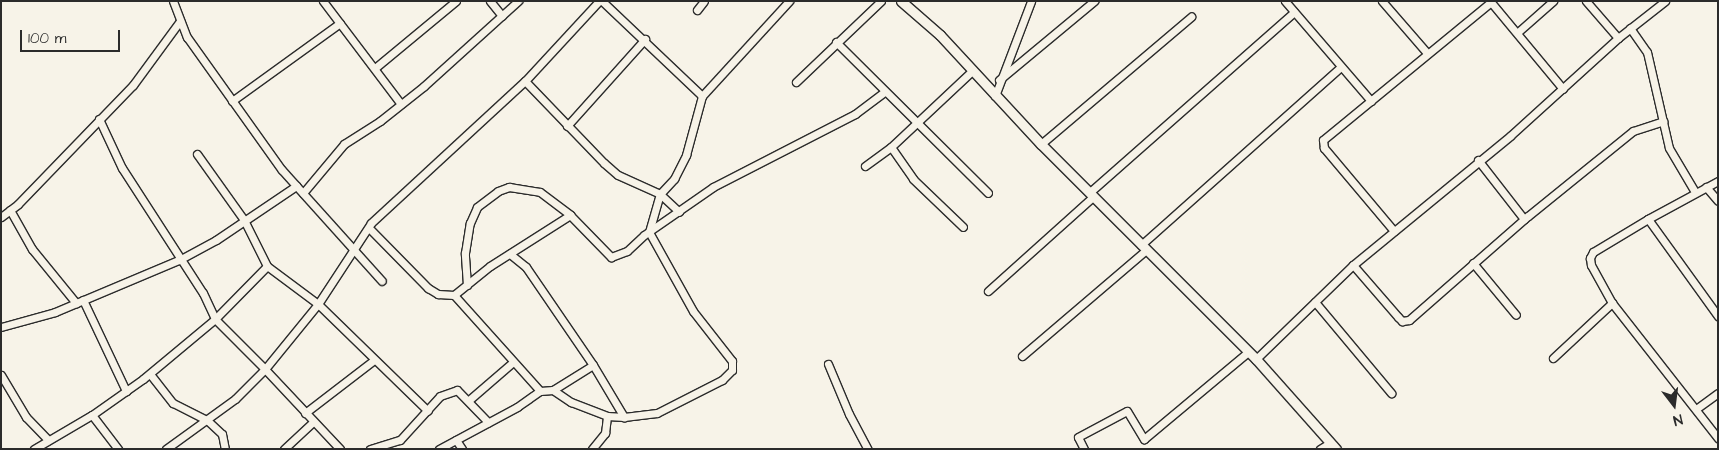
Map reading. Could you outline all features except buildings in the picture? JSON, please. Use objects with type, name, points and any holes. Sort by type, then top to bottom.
[{"type":"street","points":[[173,1],[180,21],[200,58],[232,101],[296,186],[382,281]]},
{"type":"street","points":[[323,1],[376,68],[401,104]]},
{"type":"street","points":[[376,68],[456,1]]},
{"type":"street","points":[[490,1],[502,16]]},
{"type":"street","points":[[303,193],[344,144],[401,104],[518,1]]},
{"type":"street","points":[[166,449],[208,421],[265,369],[318,304],[354,249],[370,229],[371,223],[524,82],[600,1],[645,39],[702,96]]},
{"type":"street","points":[[697,10],[704,1]]},
{"type":"street","points":[[553,390],[571,402],[607,416],[624,417],[657,413],[722,380],[733,366],[693,311],[649,232],[660,194],[674,178],[686,154],[702,96],[789,1]]},
{"type":"street","points":[[796,82],[881,1]]},
{"type":"street","points":[[901,1],[940,35],[1041,144],[1256,359],[1333,446],[1320,449]]},
{"type":"street","points":[[999,80],[1094,1]]},
{"type":"street","points":[[1285,1],[1371,101]]},
{"type":"street","points":[[1382,1],[1427,53]]},
{"type":"street","points":[[1518,32],[1553,1]]},
{"type":"street","points":[[1586,1],[1618,38]]},
{"type":"street","points":[[1256,359],[1353,265],[1563,89],[1618,38],[1665,1]]},
{"type":"street","points":[[995,96],[999,80],[1032,2]]},
{"type":"street","points":[[1394,231],[1324,148],[1323,140],[1491,2],[1518,32],[1563,89]]},
{"type":"street","points":[[988,291],[1092,194],[1294,12]]},
{"type":"street","points":[[1041,144],[1191,17]]},
{"type":"street","points":[[1,217],[133,85],[180,21]]},
{"type":"street","points":[[232,101],[340,23]]},
{"type":"street","points":[[1630,28],[1647,52],[1669,148],[1695,192]]},
{"type":"street","points":[[567,126],[645,39]]},
{"type":"street","points":[[836,42],[884,92],[988,193]]},
{"type":"street","points":[[1022,356],[1341,67]]},
{"type":"street","points":[[865,166],[891,147],[973,70]]},
{"type":"street","points":[[524,82],[618,175],[660,194],[679,212]]},
{"type":"street","points":[[467,285],[465,253],[470,223],[477,207],[498,191],[509,187],[540,192],[570,216],[611,257],[628,251],[649,232],[713,187],[855,114],[884,92]]},
{"type":"street","points":[[99,119],[122,168],[179,260],[203,293],[215,318],[340,449]]},
{"type":"street","points":[[1353,265],[1402,321],[1409,320],[1524,219],[1633,132],[1663,120]]},
{"type":"street","points":[[891,147],[913,179],[963,227]]},
{"type":"street","points":[[197,154],[244,220],[267,266],[318,304],[428,411]]},
{"type":"street","points":[[1478,160],[1524,219]]},
{"type":"street","points":[[1718,181],[1695,192],[1593,252],[1590,258],[1591,265],[1612,303],[1718,438]]},
{"type":"street","points":[[1,327],[79,302],[179,260],[296,186]]},
{"type":"street","points":[[1706,187],[1718,202]]},
{"type":"street","points":[[10,210],[32,249],[79,302],[126,391]]},
{"type":"street","points":[[370,229],[428,288],[438,294],[454,295],[510,254],[570,216]]},
{"type":"street","points":[[1648,219],[1718,316]]},
{"type":"street","points":[[510,254],[526,267],[593,365],[624,417]]},
{"type":"street","points":[[1473,264],[1516,315]]},
{"type":"street","points":[[34,449],[92,415],[150,374],[215,318],[267,266]]},
{"type":"street","points":[[454,295],[540,391]]},
{"type":"street","points":[[1314,302],[1391,392]]},
{"type":"street","points":[[1553,358],[1612,303]]},
{"type":"street","points":[[1084,449],[1078,437],[1127,411],[1144,439],[1248,352]]},
{"type":"street","points":[[305,414],[374,360]]},
{"type":"street","points":[[469,400],[513,362]]},
{"type":"street","points":[[828,364],[849,414],[868,449]]},
{"type":"street","points":[[439,449],[540,391],[553,390],[593,365]]},
{"type":"street","points":[[150,374],[173,403],[208,421],[222,434],[225,449]]},
{"type":"street","points":[[1,376],[26,417],[48,440]]},
{"type":"street","points":[[370,449],[400,440],[440,396],[457,390],[469,400],[488,422]]},
{"type":"street","points":[[1696,409],[1718,393]]},
{"type":"street","points":[[92,415],[118,449]]},
{"type":"street","points":[[592,449],[605,433],[607,416]]},
{"type":"street","points":[[284,449],[313,422]]},
{"type":"street","points":[[456,440],[462,449]]}]
